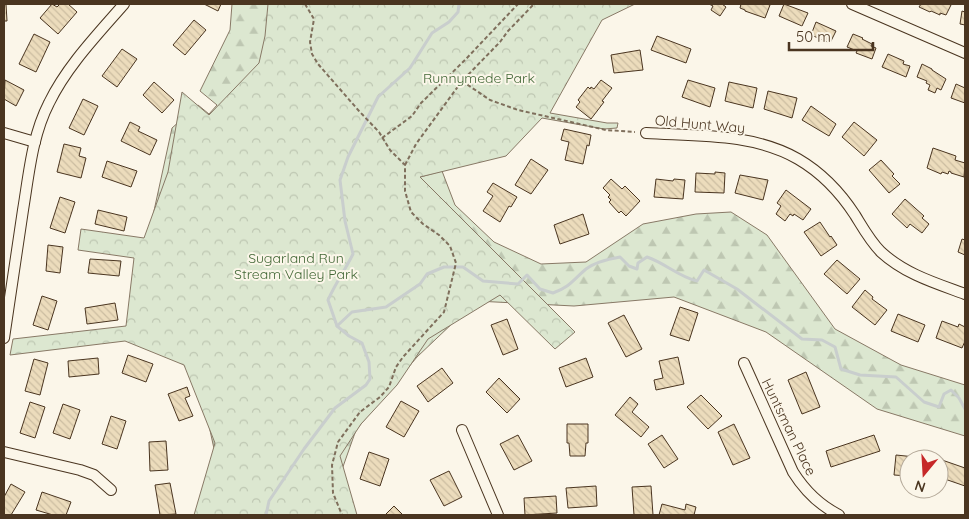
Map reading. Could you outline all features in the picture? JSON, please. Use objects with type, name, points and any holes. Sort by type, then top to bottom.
[{"type":"street","points":[[4,338],[35,142],[48,105],[72,65],[124,4]]},
{"type":"street","points":[[852,4],[965,53]]},
{"type":"street","points":[[4,133],[35,142]]},
{"type":"street","name":"Old Hunt Way","points":[[646,133],[740,139],[773,148],[799,159],[830,184],[845,200],[868,238],[895,264],[910,273],[965,294]]},
{"type":"street","name":"Huntsman Place","points":[[744,364],[793,472],[802,487],[814,499],[839,515]]},
{"type":"street","points":[[462,430],[498,515]]},
{"type":"street","points":[[4,452],[94,475],[112,490]]},
{"type":"path","points":[[305,4],[314,19],[310,42],[312,54],[327,76],[379,132],[390,150],[405,166]]},
{"type":"path","points":[[382,138],[412,116],[421,103],[518,4]]},
{"type":"path","points":[[342,515],[333,494],[332,465],[338,442],[360,412],[380,397],[389,387],[396,367],[403,357],[444,312],[456,263],[450,246],[411,212],[405,190],[405,166],[416,144],[462,81],[534,4]]},
{"type":"path","points":[[462,81],[490,100],[518,110],[606,130],[646,133]]},
{"type":"green space","name":"Sugarland Run Stream Valley Park","points":[[232,4],[428,4],[420,177],[442,171],[455,205],[494,242],[541,264],[586,262],[643,224],[696,214],[731,212],[767,235],[835,329],[901,365],[965,385],[965,436],[877,409],[766,332],[674,297],[574,306],[476,301],[417,357],[356,430],[328,509],[216,458],[185,315],[147,243],[172,128],[198,105],[209,114],[217,105],[200,91],[230,30]]},
{"type":"green space","name":"Sugarland Run Stream Valley Park","points":[[268,4],[635,4],[602,20],[550,113],[607,123],[618,123],[617,128],[604,129],[542,118],[506,156],[420,177],[575,332],[555,349],[500,295],[428,339],[397,385],[361,424],[340,456],[357,515],[194,515],[215,443],[184,365],[125,341],[10,355],[13,339],[126,326],[134,258],[78,250],[81,229],[144,238],[168,172],[182,92],[209,115],[259,63],[265,36]]},
{"type":"building","points":[[4,4],[6,4],[7,21],[4,21]]},
{"type":"building","points":[[52,4],[57,7],[60,4],[68,4],[77,12],[58,34],[40,18]]},
{"type":"building","points":[[204,4],[221,4],[218,11]]},
{"type":"building","points":[[709,4],[722,4],[726,7],[720,16],[711,10],[713,6]]},
{"type":"building","points":[[741,4],[770,5],[765,18],[745,11],[740,8]]},
{"type":"building","points":[[784,4],[808,13],[802,26],[779,16]]},
{"type":"building","points":[[921,4],[951,5],[946,15],[940,13],[940,15],[919,7]]},
{"type":"building","points":[[962,11],[965,12],[965,25],[960,24]]},
{"type":"building","points":[[194,20],[206,30],[185,55],[173,45]]},
{"type":"building","points":[[816,22],[836,31],[830,43],[811,35]]},
{"type":"building","points":[[34,34],[50,42],[36,72],[19,64]]},
{"type":"building","points":[[853,34],[863,38],[876,48],[872,59],[856,53],[857,51],[847,47]]},
{"type":"building","points":[[657,36],[691,49],[686,63],[651,50]]},
{"type":"building","points":[[122,49],[137,59],[117,87],[102,76]]},
{"type":"building","points":[[640,50],[643,70],[614,73],[611,55]]},
{"type":"building","points":[[888,54],[904,61],[903,64],[910,66],[906,77],[882,67]]},
{"type":"building","points":[[922,64],[946,79],[941,90],[937,88],[935,93],[928,90],[930,85],[926,83],[927,81],[917,77]]},
{"type":"building","points":[[5,80],[24,90],[16,106],[4,99]]},
{"type":"building","points":[[601,80],[612,88],[591,119],[576,107],[580,102],[578,100],[588,87],[594,89]]},
{"type":"building","points":[[688,80],[715,88],[710,107],[682,97]]},
{"type":"building","points":[[154,82],[174,100],[162,113],[143,95]]},
{"type":"building","points":[[729,82],[757,88],[753,108],[725,101]]},
{"type":"building","points":[[956,84],[965,88],[965,103],[951,98]]},
{"type":"building","points":[[768,91],[797,98],[792,118],[764,109]]},
{"type":"building","points":[[83,99],[98,106],[84,135],[69,128]]},
{"type":"building","points":[[811,106],[836,124],[829,136],[802,120]]},
{"type":"building","points":[[130,122],[140,127],[138,131],[157,140],[150,155],[121,141]]},
{"type":"building","points":[[854,122],[877,140],[864,156],[842,137]]},
{"type":"building","points":[[564,129],[591,135],[583,164],[565,160],[569,142],[561,140]]},
{"type":"building","points":[[64,144],[81,148],[79,156],[86,158],[81,178],[57,172]]},
{"type":"building","points":[[933,148],[956,156],[955,160],[965,163],[964,177],[949,171],[948,174],[942,172],[941,174],[927,168]]},
{"type":"building","points":[[531,159],[548,170],[531,194],[515,185]]},
{"type":"building","points":[[881,160],[894,174],[892,176],[900,184],[889,193],[869,170]]},
{"type":"building","points":[[107,161],[137,171],[131,187],[102,177]]},
{"type":"building","points":[[715,172],[725,173],[724,193],[695,192],[696,173],[715,174]]},
{"type":"building","points":[[740,175],[768,180],[763,200],[735,193]]},
{"type":"building","points":[[611,179],[622,189],[625,186],[640,201],[626,216],[621,211],[619,213],[609,202],[611,200],[608,197],[610,195],[603,188]]},
{"type":"building","points":[[656,179],[685,180],[683,199],[654,197]]},
{"type":"building","points":[[493,183],[517,197],[511,207],[509,206],[500,222],[483,211],[493,196],[487,192]]},
{"type":"building","points":[[786,190],[811,209],[803,220],[794,214],[793,216],[790,214],[785,221],[776,214],[781,206],[777,203]]},
{"type":"building","points":[[60,197],[75,202],[65,233],[50,228]]},
{"type":"building","points":[[905,199],[924,216],[922,218],[929,224],[922,233],[910,224],[907,228],[892,214]]},
{"type":"building","points":[[98,210],[127,217],[124,231],[95,224]]},
{"type":"building","points":[[583,214],[589,234],[560,244],[554,225]]},
{"type":"building","points":[[820,222],[837,245],[821,256],[804,232]]},
{"type":"building","points":[[962,239],[965,240],[965,255],[958,252]]},
{"type":"building","points":[[48,245],[63,247],[60,273],[46,271]]},
{"type":"building","points":[[90,259],[121,261],[119,276],[88,273]]},
{"type":"building","points":[[837,260],[860,279],[847,294],[824,274]]},
{"type":"building","points":[[865,290],[873,297],[872,299],[887,310],[875,325],[852,307]]},
{"type":"building","points":[[42,296],[57,301],[48,330],[33,325]]},
{"type":"building","points":[[115,303],[118,320],[87,324],[85,308]]},
{"type":"building","points":[[680,307],[698,313],[689,341],[670,335]]},
{"type":"building","points":[[898,314],[925,325],[918,342],[891,331]]},
{"type":"building","points":[[624,315],[642,349],[626,357],[608,323]]},
{"type":"building","points":[[507,319],[518,349],[503,355],[491,325]]},
{"type":"building","points":[[942,321],[958,327],[959,324],[965,327],[965,341],[962,348],[936,338]]},
{"type":"building","points":[[128,355],[153,364],[146,382],[122,373]]},
{"type":"building","points":[[678,357],[684,384],[656,390],[654,380],[663,378],[659,361]]},
{"type":"building","points":[[98,358],[99,374],[69,377],[68,361]]},
{"type":"building","points":[[586,358],[593,377],[566,387],[559,368]]},
{"type":"building","points":[[34,359],[48,363],[40,395],[25,391]]},
{"type":"building","points":[[442,368],[453,383],[428,402],[417,386]]},
{"type":"building","points":[[806,372],[820,407],[802,414],[788,380]]},
{"type":"building","points":[[499,378],[520,399],[507,413],[486,392]]},
{"type":"building","points":[[187,387],[190,396],[185,398],[193,416],[179,421],[168,394]]},
{"type":"building","points":[[701,395],[722,416],[708,429],[687,407]]},
{"type":"building","points":[[630,397],[638,404],[632,412],[649,427],[641,437],[615,415]]},
{"type":"building","points":[[401,401],[419,411],[404,437],[386,427]]},
{"type":"building","points":[[30,402],[45,407],[35,438],[20,433]]},
{"type":"building","points":[[63,404],[80,410],[70,439],[53,433]]},
{"type":"building","points":[[111,416],[126,421],[117,449],[102,444]]},
{"type":"building","points":[[567,424],[588,424],[588,443],[586,443],[585,456],[570,456],[569,443],[567,443]]},
{"type":"building","points":[[734,424],[750,458],[733,465],[718,432]]},
{"type":"building","points":[[518,435],[532,461],[514,470],[500,444]]},
{"type":"building","points":[[662,435],[678,459],[664,468],[648,444]]},
{"type":"building","points":[[874,435],[880,451],[831,467],[826,451]]},
{"type":"building","points":[[166,441],[168,470],[150,471],[149,442]]},
{"type":"building","points":[[369,452],[389,459],[380,486],[360,479]]},
{"type":"building","points":[[896,455],[899,455],[899,475],[894,475]]},
{"type":"building","points":[[949,462],[965,468],[965,486],[949,480]]},
{"type":"building","points":[[449,471],[462,497],[444,506],[430,480]]},
{"type":"building","points":[[170,483],[176,514],[160,515],[155,485]]},
{"type":"building","points":[[11,484],[25,492],[11,515],[4,515],[4,497]]},
{"type":"building","points":[[596,486],[597,506],[568,508],[566,488]]},
{"type":"building","points":[[651,486],[653,515],[634,515],[632,487]]},
{"type":"building","points":[[42,492],[71,502],[66,515],[53,515],[36,510]]},
{"type":"building","points":[[556,496],[557,513],[525,515],[524,498]]},
{"type":"building","points":[[662,504],[685,510],[686,504],[696,507],[694,515],[659,515]]},
{"type":"building","points":[[394,506],[403,515],[385,515]]},
{"type":"waterway","points":[[266,515],[269,501],[304,449],[335,408],[366,385],[370,379],[369,362],[362,343],[349,336],[337,326],[328,300],[353,254],[345,221],[340,180],[348,157],[378,97],[410,68],[432,33],[449,22],[458,12],[459,4]]},
{"type":"waterway","points":[[337,326],[352,312],[386,307],[420,284],[427,274],[444,267],[463,267],[483,281],[518,284],[527,275],[540,289],[553,293],[567,286],[586,269],[598,263],[620,257],[629,266],[637,269],[638,263],[647,257],[697,281],[704,270],[737,289],[802,339],[822,340],[835,347],[841,369],[860,375],[896,377],[924,402],[939,407],[944,394],[951,390],[959,398],[965,409]]},
{"type":"park label","name":"Runnymede Park","points":[[479,78]]}]
